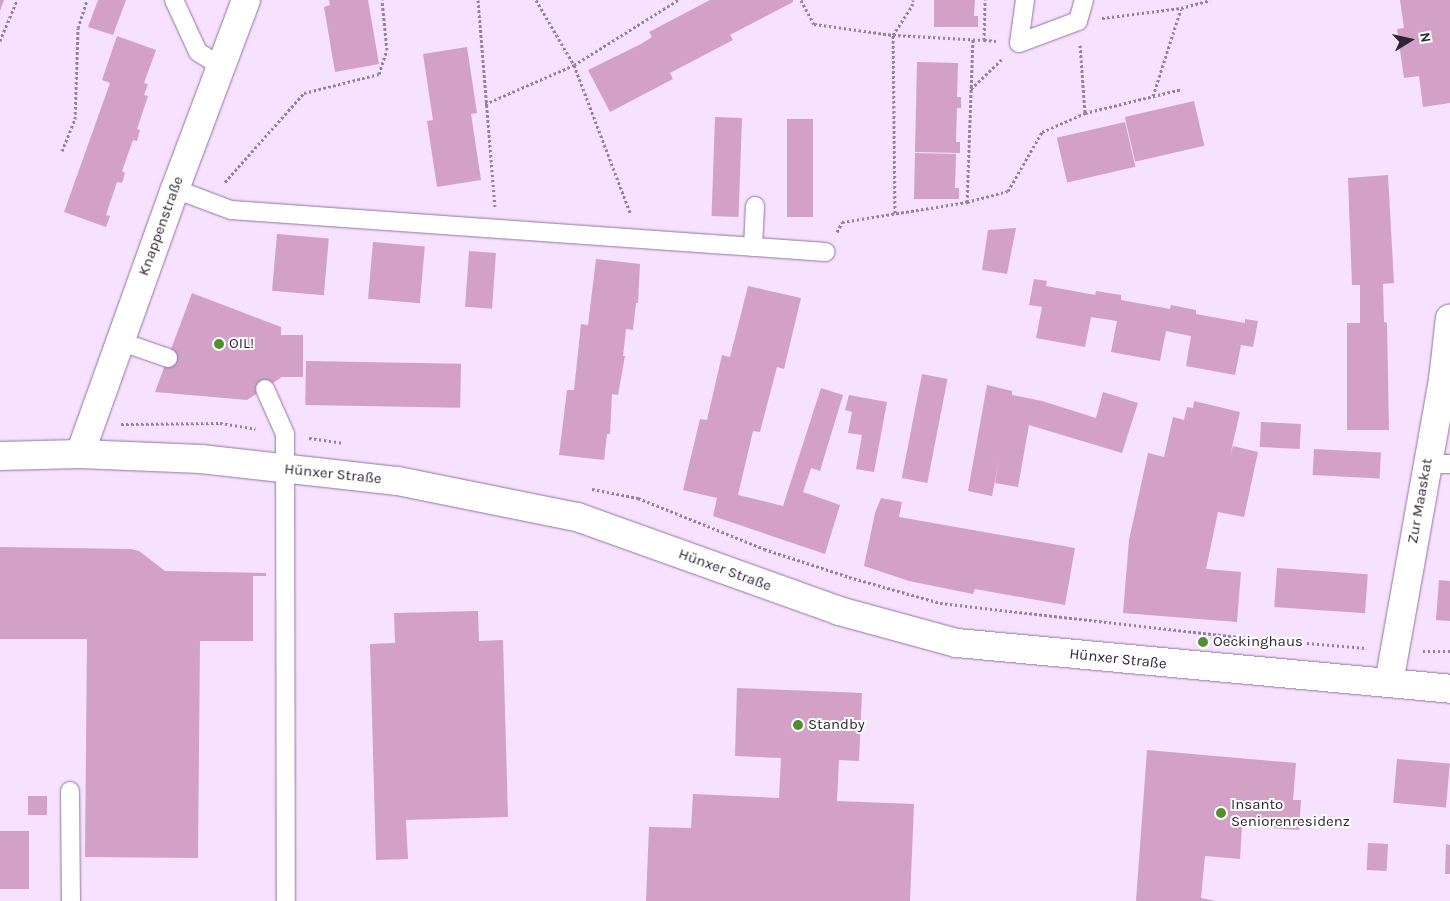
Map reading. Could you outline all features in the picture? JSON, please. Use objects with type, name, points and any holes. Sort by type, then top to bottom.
[{"type":"main road","name":"Knappenstraße","points":[[80,454],[88,425],[246,0]]},
{"type":"main road","name":"Zur Maaskat","points":[[1390,682],[1394,650],[1438,464],[1443,380],[1450,318]]},
{"type":"main road","name":"Hünxer Straße","points":[[0,456],[80,454],[201,459],[398,481],[577,517],[840,611],[958,643],[1450,689]]},
{"type":"lane","points":[[174,0],[198,52],[220,66]]},
{"type":"lane","points":[[1025,0],[1019,43],[1078,20],[1084,0]]},
{"type":"lane","points":[[175,189],[231,210],[826,252]]},
{"type":"lane","points":[[753,247],[755,206]]},
{"type":"lane","points":[[119,341],[168,358]]},
{"type":"lane","points":[[265,388],[285,434],[286,901]]},
{"type":"lane","points":[[70,791],[71,901]]},
{"type":"path","points":[[0,41],[17,0]]},
{"type":"path","points":[[62,151],[74,119],[78,28],[87,0]]},
{"type":"path","points":[[208,201],[304,94],[379,74],[387,50],[382,0]]},
{"type":"path","points":[[478,0],[485,104],[497,229]]},
{"type":"path","points":[[536,0],[574,65],[640,239]]},
{"type":"path","points":[[485,104],[574,65],[678,0]]},
{"type":"path","points":[[801,0],[814,24],[893,35],[1019,43]]},
{"type":"path","points":[[895,213],[893,35],[912,6],[913,0]]},
{"type":"path","points":[[984,40],[985,0]]},
{"type":"path","points":[[1085,113],[1078,20],[1181,8],[1210,0]]},
{"type":"path","points":[[1153,96],[1181,8]]},
{"type":"path","points":[[967,202],[973,39]]},
{"type":"path","points":[[971,90],[1019,43]]},
{"type":"path","points":[[826,252],[842,222],[967,202],[1008,191],[1042,132],[1085,113],[1182,89]]},
{"type":"path","points":[[88,425],[220,423],[352,445]]},
{"type":"path","points":[[590,489],[638,498],[764,548],[849,578],[940,604],[1247,638],[1394,650],[1450,651]]},
{"type":"building","points":[[0,0],[4,0],[0,11]]},
{"type":"building","points":[[98,0],[126,0],[113,35],[88,27]]},
{"type":"building","points":[[329,0],[368,0],[379,64],[335,72],[324,7],[330,5]]},
{"type":"building","points":[[710,0],[793,0],[793,2],[730,35],[733,40],[670,73],[673,79],[610,112],[588,70],[641,44],[652,37],[649,32]]},
{"type":"building","points":[[934,0],[975,0],[974,16],[978,16],[978,27],[934,27]]},
{"type":"building","points":[[1400,0],[1450,0],[1450,103],[1423,107],[1419,76],[1404,78],[1397,29],[1404,28]]},
{"type":"building","points":[[117,36],[156,50],[144,83],[148,84],[144,95],[148,96],[137,129],[140,130],[137,141],[133,140],[122,171],[125,173],[122,183],[117,182],[106,215],[110,216],[106,227],[64,212],[110,83],[102,80]]},
{"type":"building","points":[[467,47],[477,113],[471,114],[481,180],[437,187],[427,121],[433,120],[423,54]]},
{"type":"building","points":[[917,62],[958,63],[957,97],[961,97],[961,108],[957,108],[956,142],[960,142],[960,153],[915,152]]},
{"type":"building","points":[[1194,101],[1204,146],[1135,162],[1125,117]]},
{"type":"building","points":[[715,117],[742,118],[739,217],[712,216]]},
{"type":"building","points":[[787,119],[813,119],[813,217],[787,217]]},
{"type":"building","points":[[1125,122],[1135,167],[1067,183],[1057,138]]},
{"type":"building","points":[[915,153],[956,154],[955,188],[959,188],[959,199],[914,199]]},
{"type":"building","points":[[1388,175],[1394,283],[1383,284],[1384,322],[1387,323],[1389,430],[1347,430],[1347,323],[1360,323],[1360,285],[1352,285],[1348,178]]},
{"type":"building","points":[[1016,228],[1007,274],[982,270],[988,230]]},
{"type":"building","points":[[277,234],[329,239],[324,295],[272,291]]},
{"type":"building","points":[[373,242],[425,247],[420,303],[368,299]]},
{"type":"building","points":[[469,251],[496,253],[492,309],[465,307]]},
{"type":"building","points":[[596,259],[640,264],[638,303],[636,303],[633,330],[626,329],[623,356],[625,356],[618,395],[612,394],[610,434],[607,434],[604,460],[559,455],[567,390],[574,390],[581,324],[588,325]]},
{"type":"building","points":[[1034,279],[1047,281],[1046,286],[1095,295],[1096,291],[1121,295],[1121,300],[1170,309],[1171,305],[1196,310],[1196,314],[1245,323],[1245,319],[1258,321],[1253,347],[1241,345],[1235,375],[1186,366],[1191,336],[1166,331],[1160,361],[1111,352],[1117,321],[1091,317],[1085,347],[1036,338],[1042,307],[1029,305]]},
{"type":"building","points":[[748,286],[801,298],[784,369],[777,367],[760,432],[753,431],[738,495],[783,506],[821,388],[843,395],[820,471],[811,468],[803,492],[840,505],[825,554],[713,516],[717,498],[683,490],[700,419],[707,420],[722,355],[730,357]]},
{"type":"building","points":[[192,293],[281,327],[281,335],[303,335],[303,377],[282,377],[247,400],[155,392]]},
{"type":"building","points":[[306,361],[461,364],[460,408],[305,405]]},
{"type":"building","points":[[922,374],[948,379],[927,483],[902,478]]},
{"type":"building","points":[[987,385],[1012,391],[1012,395],[1042,401],[1096,418],[1103,392],[1138,403],[1122,453],[1029,425],[1018,487],[995,483],[999,460],[992,496],[968,491]]},
{"type":"building","points":[[849,395],[887,402],[874,472],[856,469],[862,435],[848,433],[852,412],[845,410]]},
{"type":"building","points":[[1194,401],[1240,412],[1230,456],[1233,446],[1258,452],[1244,517],[1218,512],[1206,569],[1241,572],[1237,622],[1123,613],[1129,540],[1148,453],[1164,457],[1173,417],[1184,420],[1187,407],[1193,408]]},
{"type":"building","points":[[1261,422],[1301,424],[1300,449],[1260,447]]},
{"type":"building","points":[[1314,449],[1381,453],[1380,478],[1313,475]]},
{"type":"building","points":[[881,498],[902,502],[899,517],[1075,548],[1065,605],[975,589],[973,594],[909,581],[864,566],[875,513]]},
{"type":"building","points":[[0,547],[131,549],[139,551],[165,571],[266,573],[266,576],[253,576],[253,641],[200,641],[198,858],[85,857],[87,639],[0,639]]},
{"type":"building","points":[[1277,568],[1368,574],[1365,613],[1274,607]]},
{"type":"building","points":[[1439,580],[1450,581],[1450,621],[1436,620]]},
{"type":"building","points":[[478,611],[479,641],[503,640],[508,817],[406,820],[408,859],[376,860],[370,644],[395,643],[394,613]]},
{"type":"building","points":[[737,688],[862,693],[859,761],[839,760],[837,801],[914,804],[910,901],[646,901],[649,827],[691,828],[693,794],[779,798],[781,758],[735,756]]},
{"type":"building","name":"Insanto Seniorenresidenz","points":[[1147,750],[1296,763],[1293,800],[1301,800],[1299,830],[1242,826],[1240,859],[1205,856],[1201,898],[1216,901],[1136,901]]},
{"type":"building","points":[[1397,759],[1450,764],[1446,807],[1393,803]]},
{"type":"building","points":[[28,796],[47,796],[47,815],[28,815]]},
{"type":"building","points":[[0,831],[29,831],[29,889],[0,889]]},
{"type":"building","points":[[1368,843],[1388,844],[1387,871],[1367,870]]},
{"type":"building","points":[[1446,844],[1450,845],[1450,874],[1445,874]]},
{"type":"place","name":"OIL!","points":[[219,344]]},
{"type":"place","name":"Oeckinghaus","points":[[1203,642]]},
{"type":"place","name":"Standby","points":[[798,725]]},
{"type":"place","name":"Insanto Seniorenresidenz","points":[[1221,813]]}]
